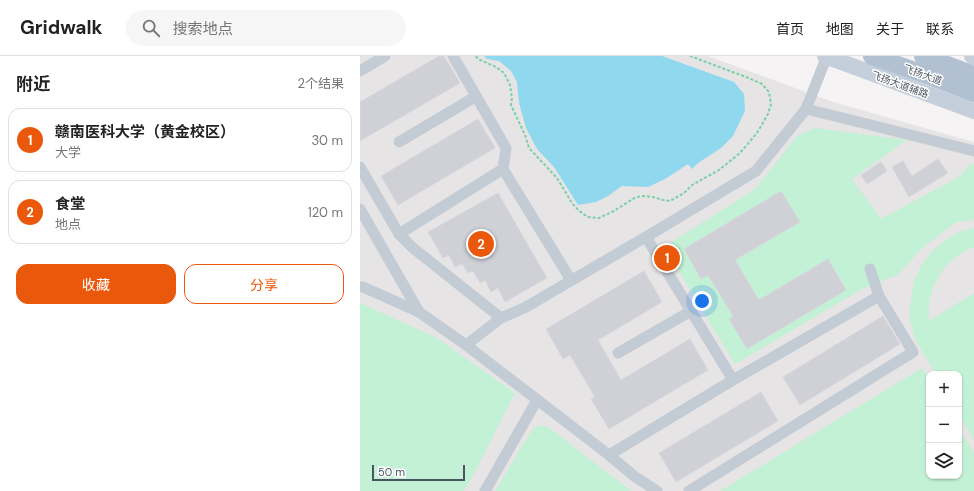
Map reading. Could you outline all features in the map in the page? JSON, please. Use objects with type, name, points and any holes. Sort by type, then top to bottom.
[{"type":"main road","name":"飞扬大道","points":[[872,56],[974,93]]},
{"type":"main road","name":"飞扬大道","points":[[922,56],[974,75]]},
{"type":"street","points":[[360,71],[384,56]]},
{"type":"street","points":[[453,56],[506,148],[503,169],[572,280]]},
{"type":"street","points":[[466,345],[501,318],[526,307],[756,171],[806,109],[826,56]]},
{"type":"street","name":"飞扬大道辅路","points":[[826,56],[974,110]]},
{"type":"street","points":[[932,77],[974,110]]},
{"type":"street","points":[[399,142],[475,96]]},
{"type":"street","points":[[806,109],[863,122],[974,151]]},
{"type":"street","points":[[360,167],[400,234],[413,248],[501,318]]},
{"type":"street","points":[[400,234],[503,169]]},
{"type":"street","points":[[360,209],[419,312]]},
{"type":"street","points":[[646,237],[733,380]]},
{"type":"street","points":[[689,491],[913,352],[879,296],[870,269]]},
{"type":"street","points":[[360,287],[419,312],[466,345],[634,476],[657,491]]},
{"type":"street","points":[[609,456],[733,380],[879,296]]},
{"type":"street","points":[[618,353],[691,311]]},
{"type":"street","points":[[485,491],[537,400]]},
{"type":"path","points":[[476,56],[478,59],[496,67],[504,73],[510,85],[512,98],[511,105],[525,135],[529,148],[557,178],[579,212],[588,217],[599,218],[614,211],[636,197],[653,197],[670,201],[684,193],[692,185],[718,170],[740,153],[757,133],[768,114],[771,104],[768,92],[762,84],[690,56]]},
{"type":"shaded area","points":[[360,56],[708,56],[833,102],[974,142],[974,491],[360,491]]},
{"type":"green space","points":[[815,128],[907,140],[852,179],[881,219],[959,177],[971,164],[974,164],[974,220],[956,222],[921,249],[898,275],[864,288],[735,364],[664,247],[755,189],[797,136]]},
{"type":"green space","points":[[974,228],[974,247],[953,259],[939,276],[930,297],[929,321],[974,293],[974,440],[962,419],[962,371],[934,371],[915,339],[910,320],[910,307],[914,281],[921,266],[932,251],[947,239],[964,230]]},
{"type":"green space","points":[[360,303],[435,337],[515,393],[464,491],[360,491]]},
{"type":"green space","points":[[922,368],[926,374],[926,479],[962,479],[962,433],[974,452],[974,491],[720,491]]},
{"type":"green space","points":[[540,425],[548,427],[631,491],[495,491],[532,430]]},
{"type":"water","points":[[484,56],[662,56],[734,82],[744,94],[745,111],[733,136],[721,148],[698,163],[692,169],[688,164],[665,179],[648,187],[622,186],[596,202],[578,205],[554,167],[537,149],[526,128],[519,103],[517,82],[511,71],[499,61],[487,59]]},
{"type":"building","points":[[439,56],[444,56],[460,83],[360,141],[360,102]]},
{"type":"building","points":[[478,119],[495,148],[398,205],[381,176]]},
{"type":"building","points":[[938,159],[948,173],[909,197],[892,167],[903,161],[912,176]]},
{"type":"building","points":[[881,162],[887,171],[867,184],[861,175]]},
{"type":"building","points":[[781,191],[800,222],[735,260],[759,300],[828,259],[846,290],[747,349],[729,319],[733,316],[708,275],[701,279],[684,249]]},
{"type":"building","points":[[498,193],[547,278],[505,302],[498,288],[491,292],[485,280],[480,283],[473,271],[468,273],[462,264],[455,267],[449,255],[443,258],[428,232]]},
{"type":"building","points":[[644,271],[662,302],[598,340],[621,380],[690,339],[708,370],[609,429],[591,399],[595,397],[570,355],[563,359],[546,329]]},
{"type":"building","points":[[883,316],[900,344],[800,405],[783,377]]},
{"type":"building","points":[[761,392],[778,421],[676,482],[659,453]]},
{"type":"place","name":"食堂","points":[[481,244]]},
{"type":"place","name":"赣南医科大学（黄金校区）","points":[[667,258]]}]
